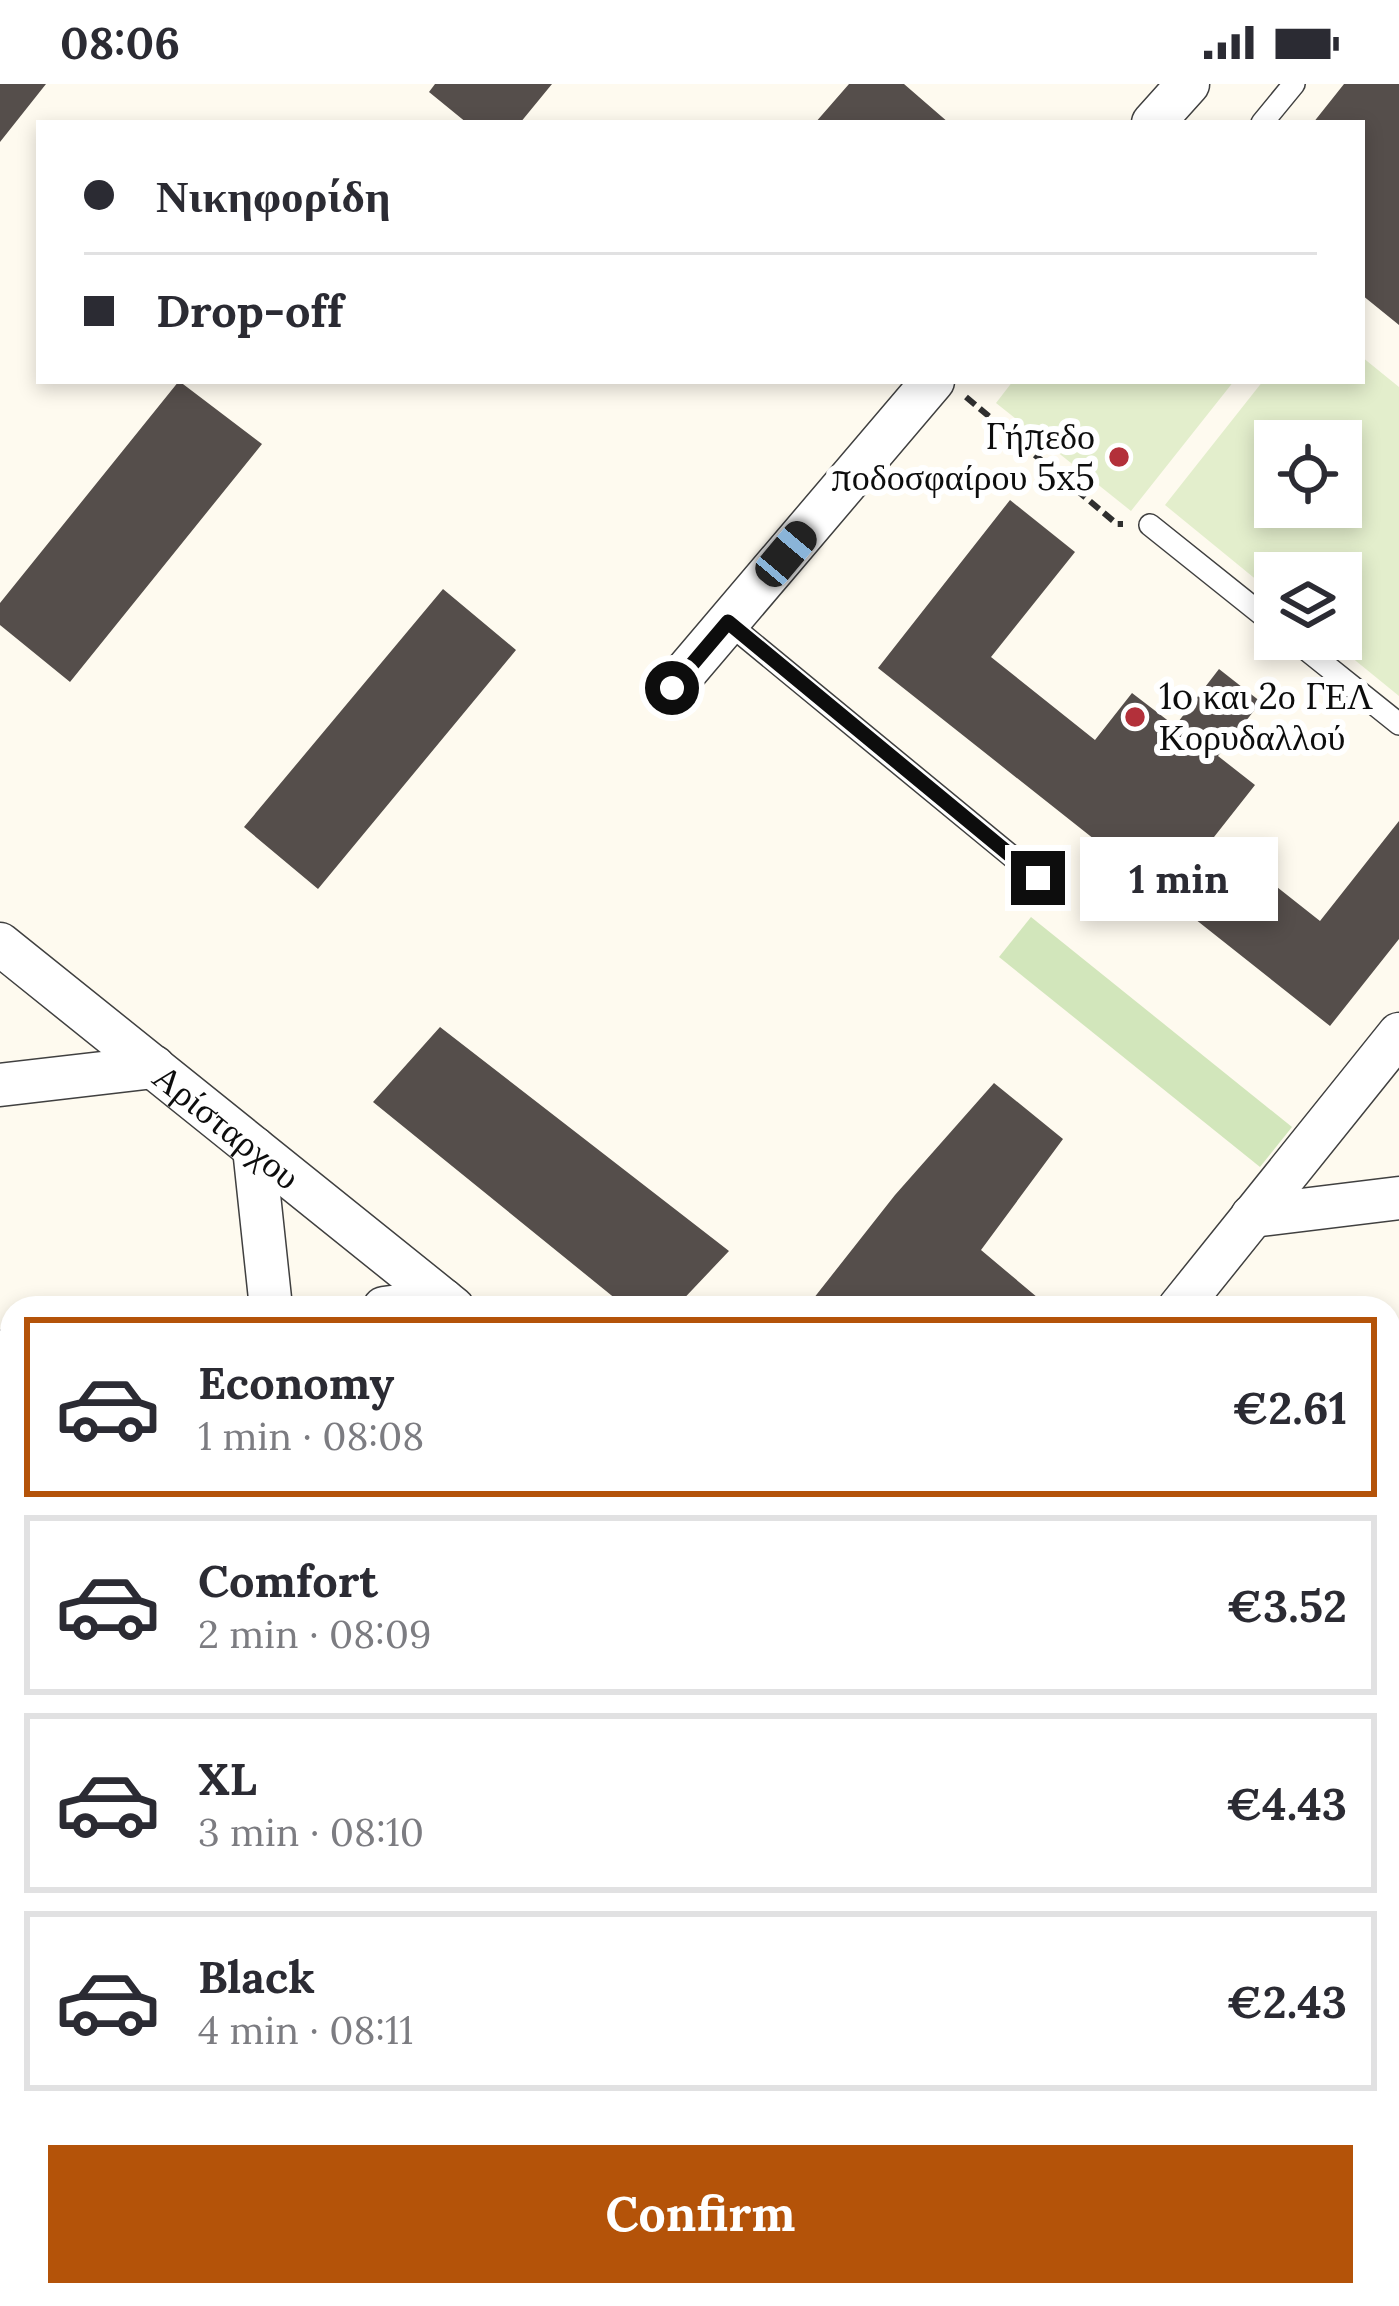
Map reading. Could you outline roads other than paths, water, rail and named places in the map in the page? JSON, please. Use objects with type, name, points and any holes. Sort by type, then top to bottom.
[{"type":"street","points":[[1156,120],[1188,84]]},
{"type":"street","points":[[672,688],[948,388]]},
{"type":"street","name":"Αρίσταρχου","points":[[0,944],[438,1296]]},
{"type":"street","points":[[1188,1296],[1399,1034]]},
{"type":"street","points":[[0,1085],[154,1067]]},
{"type":"street","points":[[254,1148],[270,1296]]},
{"type":"street","points":[[1252,1216],[1399,1198]]},
{"type":"lane","points":[[1264,120],[1294,84]]},
{"type":"lane","points":[[1150,525],[1254,608]]},
{"type":"lane","points":[[728,622],[1038,878]]},
{"type":"lane","points":[[1319,660],[1399,724]]},
{"type":"place","name":"Γήπεδο ποδοσφαίρου 5x5","points":[[1119,457]]},
{"type":"place","name":"1o και 2ο ΓΕΛ Κορυδαλλού","points":[[1135,717]]}]
